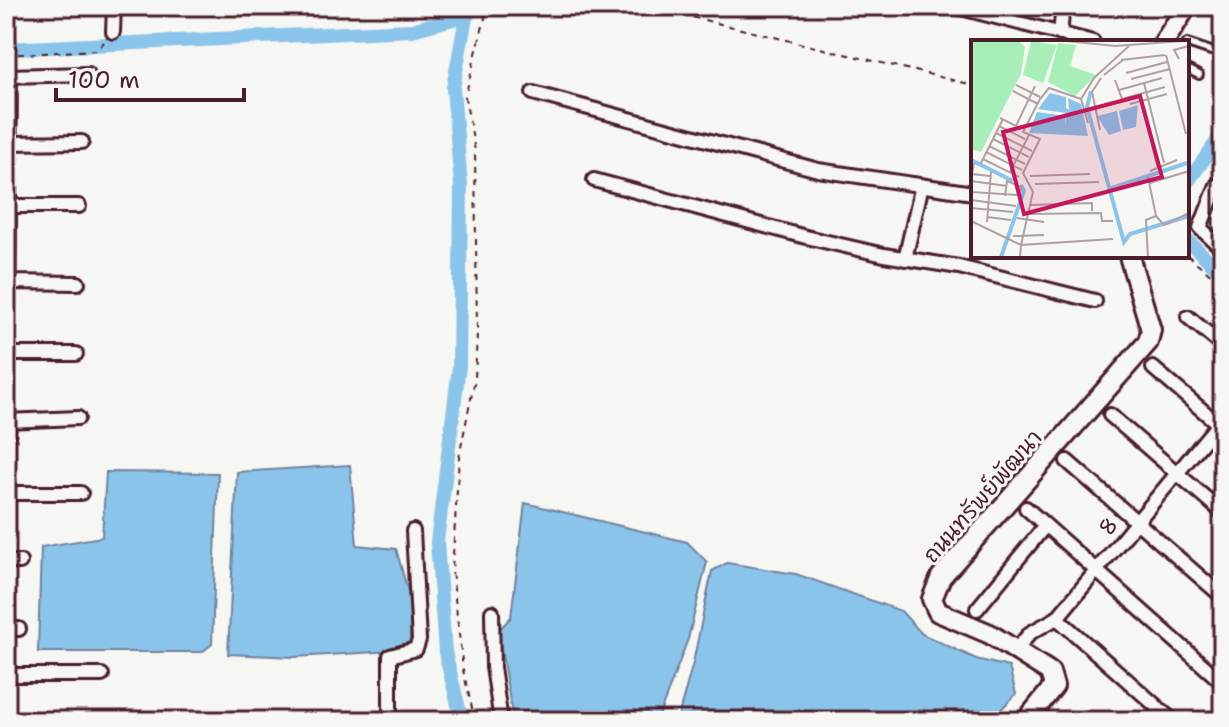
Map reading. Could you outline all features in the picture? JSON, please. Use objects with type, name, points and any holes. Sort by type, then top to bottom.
[{"type":"street","points":[[113,32],[114,6]]},
{"type":"street","points":[[953,6],[1085,40]]},
{"type":"street","points":[[1060,34],[1063,6]]},
{"type":"street","points":[[1176,40],[1187,6]]},
{"type":"street","points":[[6,534],[8,76],[88,74]]},
{"type":"street","points":[[533,93],[803,166],[971,193]]},
{"type":"street","points":[[8,143],[82,142]]},
{"type":"street","points":[[594,180],[806,237],[905,259],[959,267],[1095,301]]},
{"type":"street","points":[[905,259],[922,185]]},
{"type":"street","points":[[1217,185],[1200,228],[1223,249]]},
{"type":"street","points":[[8,206],[79,206]]},
{"type":"street","name":"ถนนทรัพย์พัฒนา","points":[[1026,721],[1051,693],[1054,679],[1050,672],[1017,649],[938,612],[933,605],[934,590],[1148,342],[1151,330],[1130,258]]},
{"type":"street","points":[[7,282],[78,283]]},
{"type":"street","points":[[1188,317],[1223,346]]},
{"type":"street","points":[[7,354],[76,354]]},
{"type":"street","points":[[1153,368],[1221,423]]},
{"type":"street","points":[[1110,415],[1223,513]]},
{"type":"street","points":[[7,420],[78,418]]},
{"type":"street","name":"8","points":[[1017,649],[1030,633],[1057,618],[1221,423]]},
{"type":"street","points":[[1067,461],[1223,597]]},
{"type":"street","points":[[6,493],[81,493]]},
{"type":"street","points":[[1026,508],[1223,683]]},
{"type":"street","points":[[977,609],[1045,526]]},
{"type":"street","points":[[390,721],[390,656],[416,649],[419,640],[413,531]]},
{"type":"street","points":[[6,562],[20,562]]},
{"type":"street","points":[[492,612],[493,667],[501,721]]},
{"type":"street","points":[[1057,618],[1173,721]]},
{"type":"street","points":[[6,675],[102,675]]},
{"type":"lane","points":[[1216,6],[1223,9]]},
{"type":"lane","points":[[1189,45],[1223,55]]},
{"type":"lane","points":[[1189,70],[1199,75]]},
{"type":"path","points":[[475,721],[463,670],[452,571],[459,457],[475,379],[477,333],[475,151],[465,97],[484,6]]},
{"type":"path","points":[[646,6],[971,85]]},
{"type":"path","points":[[6,55],[97,50]]},
{"type":"path","points":[[1189,257],[1223,284]]},
{"type":"water","points":[[350,465],[357,545],[396,549],[412,606],[409,650],[295,657],[228,654],[237,472]]},
{"type":"water","points":[[106,472],[218,473],[212,644],[202,652],[38,652],[41,547],[102,537]]},
{"type":"water","points":[[525,503],[687,542],[707,562],[688,639],[657,721],[526,721],[512,713],[498,631],[511,617]]},
{"type":"water","points":[[727,563],[796,574],[901,611],[922,634],[976,659],[1009,667],[1016,694],[990,721],[677,721],[693,663],[712,571]]},
{"type":"waterway","points":[[462,721],[445,652],[437,542],[459,367],[461,186],[453,88],[468,6]]},
{"type":"waterway","points":[[6,49],[412,30],[468,15]]},
{"type":"waterway","points":[[1189,180],[1223,133]]},
{"type":"waterway","points":[[1189,242],[1223,274]]}]
